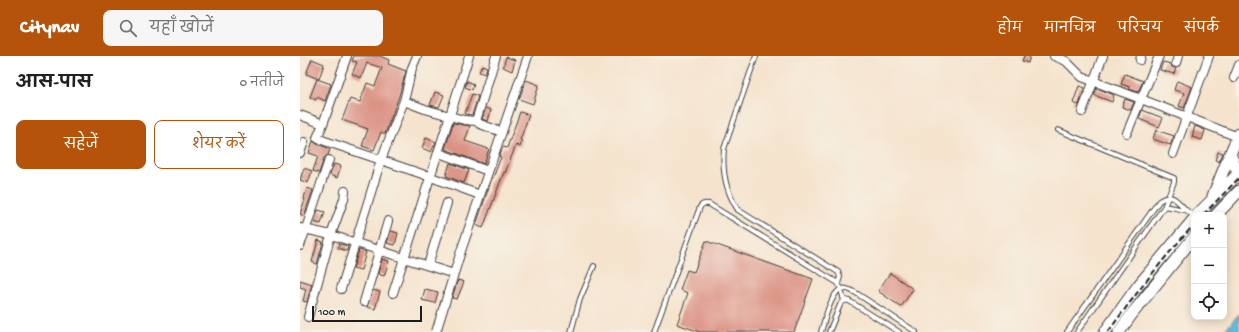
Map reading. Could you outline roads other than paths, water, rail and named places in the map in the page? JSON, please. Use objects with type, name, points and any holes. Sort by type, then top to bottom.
[{"type":"main road","points":[[1211,201],[1238,136]]},
{"type":"main road","points":[[1201,212],[1239,174],[1230,154]]},
{"type":"main road","points":[[1219,212],[1239,191]]},
{"type":"main road","points":[[1105,332],[1138,286],[1191,223]]},
{"type":"main road","points":[[1119,332],[1191,241]]},
{"type":"street","points":[[347,56],[317,138],[480,195]]},
{"type":"street","points":[[341,289],[381,160],[404,101],[412,68],[417,56]]},
{"type":"street","points":[[393,293],[470,56]]},
{"type":"street","points":[[476,121],[496,56]]},
{"type":"street","points":[[436,332],[488,171],[528,56]]},
{"type":"street","points":[[1054,56],[1066,61],[1082,77],[1141,98],[1186,118],[1238,136]]},
{"type":"street","points":[[1082,112],[1103,56]]},
{"type":"street","points":[[1127,133],[1159,56]]},
{"type":"street","points":[[1173,154],[1209,56]]},
{"type":"street","points":[[1234,78],[1239,65]]},
{"type":"street","points":[[404,101],[425,110],[464,120],[476,121],[480,124],[502,132]]},
{"type":"street","points":[[300,115],[323,124]]},
{"type":"street","points":[[300,153],[304,142]]},
{"type":"street","points":[[439,153],[488,171]]},
{"type":"street","points":[[300,246],[302,228],[329,160]]},
{"type":"street","points":[[308,317],[331,235],[344,199],[345,191]]},
{"type":"street","points":[[428,265],[447,203]]},
{"type":"street","points":[[364,302],[388,221]]},
{"type":"street","points":[[302,228],[355,242],[454,274]]},
{"type":"lane","points":[[756,56],[724,149],[723,163],[726,183],[738,210],[838,272],[840,276],[838,283]]},
{"type":"lane","points":[[1058,130],[1174,178],[1174,182],[1164,207],[1077,332]]},
{"type":"lane","points":[[1068,332],[1160,201],[1168,197],[1175,199],[1191,213]]},
{"type":"lane","points":[[654,332],[700,207],[705,203],[709,204],[838,283],[844,301]]},
{"type":"lane","points":[[1164,207],[1169,206],[1179,210],[1186,210]]},
{"type":"lane","points":[[571,332],[580,299],[594,266]]},
{"type":"lane","points":[[821,332],[834,298],[841,289]]},
{"type":"lane","points":[[841,289],[850,290],[916,332]]},
{"type":"lane","points":[[829,332],[837,309],[844,301],[850,301],[899,332]]},
{"type":"water","points":[[1239,314],[1239,332],[1224,332],[1225,330]]},
{"type":"railway","points":[[1206,212],[1239,178]]},
{"type":"railway","points":[[1108,332],[1171,250],[1191,228]]}]
